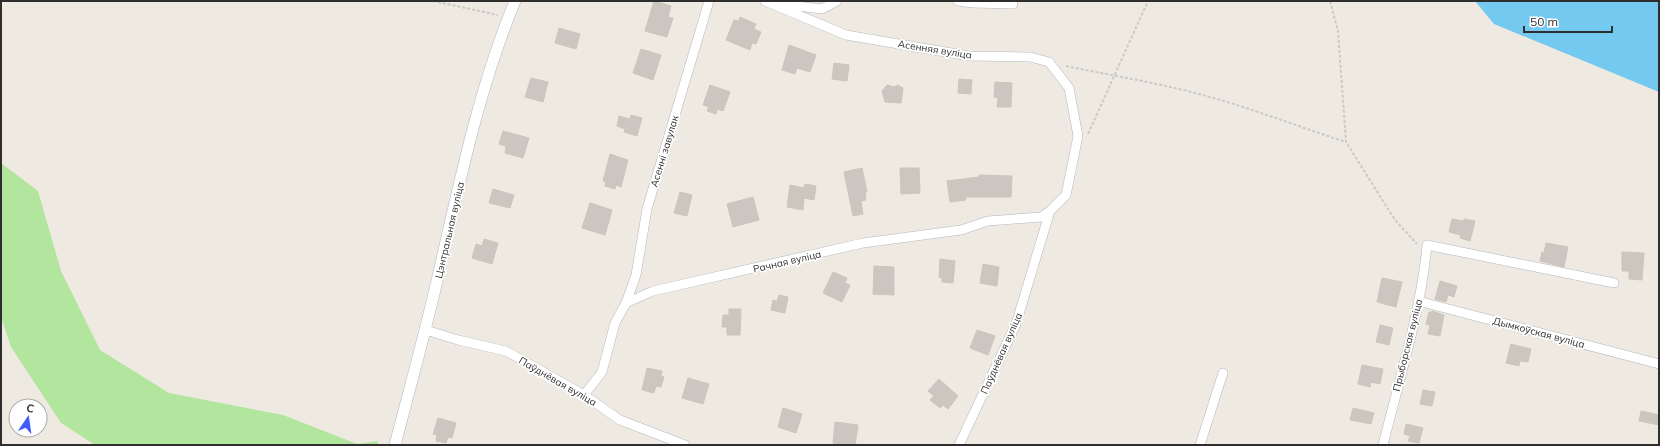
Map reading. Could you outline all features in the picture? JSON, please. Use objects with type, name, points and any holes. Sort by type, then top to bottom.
[{"type":"street","name":"Цэнтральная вуліца","points":[[395,445],[426,330],[465,158],[487,78],[515,1]]},
{"type":"street","name":"Асенні завулак","points":[[626,303],[636,275],[647,208],[709,1]]},
{"type":"street","name":"Асенняя вуліца","points":[[767,2],[822,9],[837,1]]},
{"type":"street","points":[[958,1],[972,4],[1013,4]]},
{"type":"street","name":"Асенняя вуліца","points":[[767,2],[846,35],[969,56],[1030,57],[1049,62]]},
{"type":"street","points":[[1049,62],[1069,88],[1082,137],[1066,195],[1050,211]]},
{"type":"street","name":"Рачная вуліца","points":[[626,303],[653,291],[864,243],[961,230],[988,221],[1041,217],[1050,211]]},
{"type":"street","name":"Паўднёвая вуліца","points":[[959,445],[1016,324],[1050,211]]},
{"type":"street","points":[[1426,250],[1614,283]]},
{"type":"street","name":"Прыборская вуліца","points":[[1383,445],[1418,301],[1426,250]]},
{"type":"street","name":"Дымкоўская вуліца","points":[[1418,301],[1659,364]]},
{"type":"street","points":[[584,395],[602,372],[615,323],[626,303]]},
{"type":"street","name":"Паўднёвая вуліца","points":[[426,330],[458,340],[506,351],[584,395],[620,420],[685,445]]},
{"type":"street","points":[[1200,445],[1223,374]]},
{"type":"path","points":[[433,1],[508,17]]},
{"type":"path","points":[[1082,137],[1114,76],[1148,1]]},
{"type":"path","points":[[1330,1],[1338,31],[1346,142],[1395,220],[1426,250]]},
{"type":"path","points":[[1049,62],[1194,93],[1257,112],[1346,142]]},
{"type":"green space","points":[[1,163],[38,191],[61,271],[100,350],[169,393],[283,415],[357,444],[378,441],[377,445],[95,445],[61,423],[48,403],[48,398],[45,398],[11,347],[1,317]]},
{"type":"water","points":[[1475,1],[1659,1],[1659,92],[1494,24]]},
{"type":"building","points":[[654,1],[671,6],[668,17],[673,18],[667,37],[645,31]]},
{"type":"building","points":[[740,17],[756,24],[754,29],[761,32],[756,44],[752,43],[750,50],[726,40],[734,20],[739,21]]},
{"type":"building","points":[[559,28],[580,34],[576,49],[555,43]]},
{"type":"building","points":[[789,45],[816,55],[810,72],[797,68],[795,74],[782,70]]},
{"type":"building","points":[[641,49],[661,55],[653,80],[633,73]]},
{"type":"building","points":[[834,63],[849,65],[847,81],[832,79]]},
{"type":"building","points":[[531,78],[548,82],[543,102],[525,97]]},
{"type":"building","points":[[959,79],[972,80],[971,94],[958,93]]},
{"type":"building","points":[[995,82],[1012,83],[1011,107],[997,107],[998,98],[994,97]]},
{"type":"building","points":[[710,85],[730,92],[723,111],[717,109],[716,114],[707,111],[709,107],[703,105]]},
{"type":"building","points":[[887,85],[894,87],[898,85],[903,88],[901,103],[885,102],[882,91]]},
{"type":"building","points":[[631,115],[642,118],[637,136],[624,132],[625,129],[617,126],[619,116],[630,119]]},
{"type":"building","points":[[503,131],[529,138],[523,158],[505,153],[506,146],[499,144]]},
{"type":"building","points":[[610,154],[628,160],[621,187],[616,185],[615,189],[605,186],[606,182],[603,181]]},
{"type":"building","points":[[862,168],[867,192],[865,192],[866,200],[861,201],[863,214],[853,216],[844,172]]},
{"type":"building","points":[[900,168],[919,168],[920,193],[901,194]]},
{"type":"building","points":[[979,175],[1012,176],[1011,197],[965,197],[966,200],[950,202],[947,181],[979,177]]},
{"type":"building","points":[[805,184],[816,186],[814,200],[804,198],[803,210],[787,207],[790,185],[804,188]]},
{"type":"building","points":[[493,189],[514,195],[510,208],[489,203]]},
{"type":"building","points":[[680,192],[692,195],[687,216],[674,213]]},
{"type":"building","points":[[753,197],[759,220],[733,227],[727,204]]},
{"type":"building","points":[[590,203],[612,210],[605,235],[582,228]]},
{"type":"building","points":[[1452,219],[1475,221],[1470,241],[1460,238],[1461,235],[1449,232]]},
{"type":"building","points":[[484,239],[498,243],[492,264],[472,258],[476,244],[482,246]]},
{"type":"building","points":[[1546,243],[1568,247],[1564,267],[1540,261],[1542,252],[1544,253]]},
{"type":"building","points":[[1622,252],[1644,253],[1642,280],[1629,279],[1629,271],[1622,271]]},
{"type":"building","points":[[940,259],[955,261],[953,283],[942,282],[942,278],[939,277]]},
{"type":"building","points":[[983,264],[999,267],[997,286],[980,283]]},
{"type":"building","points":[[874,266],[894,267],[894,295],[873,294]]},
{"type":"building","points":[[833,272],[847,278],[845,283],[850,285],[842,302],[823,293]]},
{"type":"building","points":[[1382,278],[1402,282],[1396,307],[1377,302]]},
{"type":"building","points":[[1440,281],[1457,286],[1454,297],[1448,295],[1446,302],[1435,299]]},
{"type":"building","points":[[779,295],[788,297],[785,313],[771,310],[773,300],[777,301]]},
{"type":"building","points":[[729,309],[741,309],[740,335],[727,335],[727,327],[722,327],[723,315],[729,315]]},
{"type":"building","points":[[1432,311],[1444,315],[1440,336],[1428,334],[1430,325],[1426,324],[1429,312],[1431,313]]},
{"type":"building","points":[[1380,325],[1393,328],[1389,345],[1376,342]]},
{"type":"building","points":[[977,330],[995,336],[988,355],[970,348]]},
{"type":"building","points":[[1511,344],[1531,349],[1528,362],[1520,361],[1519,366],[1506,363]]},
{"type":"building","points":[[1362,365],[1383,369],[1380,384],[1371,382],[1370,387],[1358,384]]},
{"type":"building","points":[[647,368],[662,371],[661,376],[664,377],[661,387],[656,386],[654,393],[642,390]]},
{"type":"building","points":[[688,378],[709,384],[703,404],[682,398]]},
{"type":"building","points":[[939,379],[958,396],[948,409],[943,405],[940,408],[930,400],[934,396],[928,391]]},
{"type":"building","points":[[1423,390],[1435,392],[1432,406],[1420,404]]},
{"type":"building","points":[[783,408],[802,414],[796,433],[778,427]]},
{"type":"building","points":[[1353,408],[1374,413],[1371,424],[1350,420]]},
{"type":"building","points":[[1641,411],[1659,415],[1659,425],[1639,421]]},
{"type":"building","points":[[438,418],[456,423],[452,438],[448,437],[446,443],[436,441],[437,435],[433,434]]},
{"type":"building","points":[[835,422],[858,425],[855,445],[833,443]]},
{"type":"building","points":[[1406,424],[1423,428],[1419,443],[1408,441],[1410,436],[1404,434]]}]
